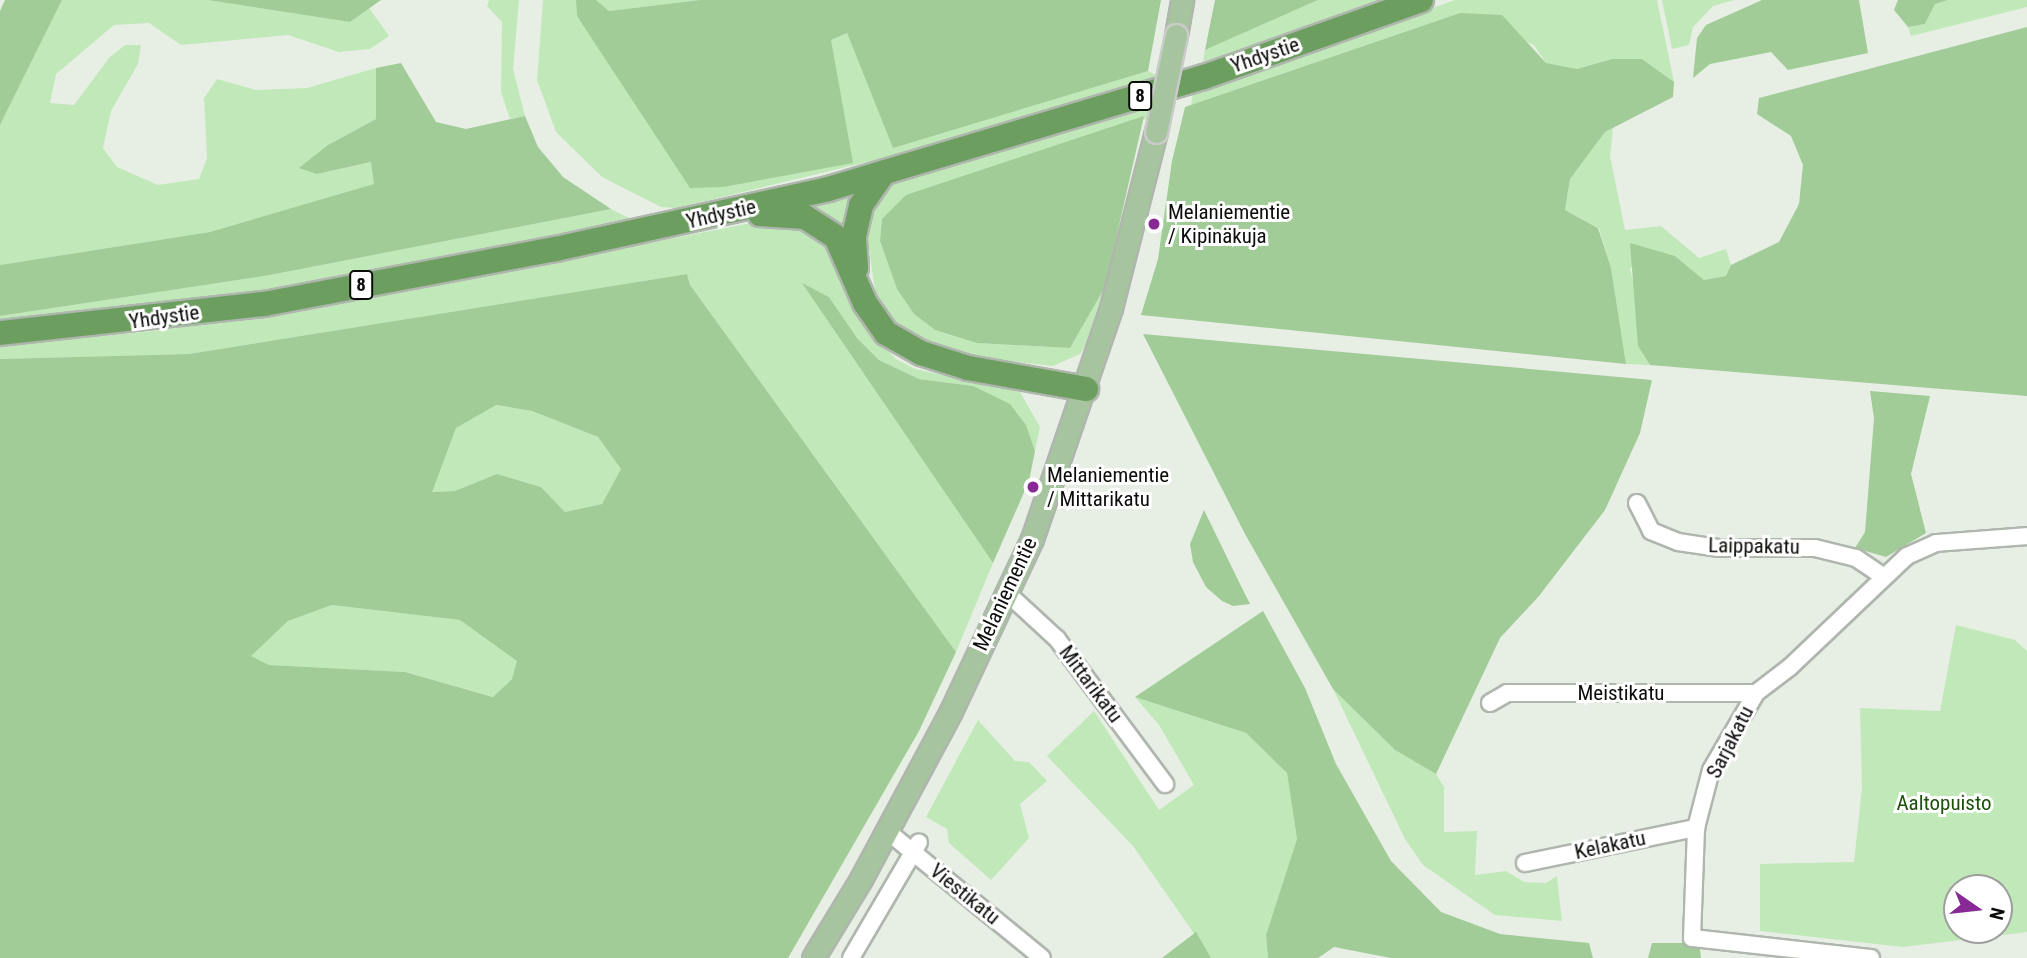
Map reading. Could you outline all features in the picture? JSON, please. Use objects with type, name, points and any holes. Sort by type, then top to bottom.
[{"type":"highway","name":"Yhdystie","points":[[0,333],[264,304],[718,215],[884,172],[1204,77],[1397,5],[1421,0]]},
{"type":"highway","points":[[857,280],[854,236],[861,205],[884,172]]},
{"type":"highway","points":[[718,215],[784,213],[805,217],[836,237],[857,280],[864,303],[886,333],[921,353],[968,368],[1086,389]]},
{"type":"main road","name":"Melaniementie","points":[[813,958],[887,831],[951,710],[1031,539],[1086,389],[1156,132],[1182,0]]},
{"type":"street","name":"Laippakatu","points":[[1637,503],[1651,531],[1678,542],[1713,548],[1821,549],[1856,558],[1883,576]]},
{"type":"street","name":"Sarjakatu","points":[[1871,958],[1692,938],[1696,828],[1711,770],[1756,693],[1790,667],[1907,556],[1936,543],[2027,536]]},
{"type":"street","name":"Mittarikatu","points":[[1006,592],[1057,639],[1165,784]]},
{"type":"street","name":"Meistikatu","points":[[1490,703],[1507,693],[1756,693]]},
{"type":"street","name":"Kelakatu","points":[[1525,863],[1696,828]]},
{"type":"street","name":"Viestikatu","points":[[887,831],[916,847],[1042,958]]},
{"type":"street","points":[[851,958],[916,847]]},
{"type":"green space","points":[[5,0],[62,0],[0,125],[0,11]]},
{"type":"green space","points":[[62,0],[208,0],[350,22],[369,8],[389,36],[370,49],[339,52],[288,35],[181,45],[149,23],[114,25],[56,74],[50,103],[74,105],[109,58],[125,45],[141,45],[138,64],[111,111],[103,148],[117,167],[158,185],[199,179],[207,158],[204,98],[217,79],[256,90],[307,88],[376,68],[376,119],[328,145],[317,174],[372,162],[375,184],[210,232],[0,265],[0,125]]},
{"type":"green space","points":[[208,0],[381,0],[350,22]]},
{"type":"green space","points":[[489,0],[519,0],[513,69],[525,116],[510,119],[501,92],[502,22],[487,6]]},
{"type":"green space","points":[[543,0],[576,0],[577,16],[831,40],[847,33],[893,147],[1148,71],[1158,76],[926,148],[676,208],[661,207],[602,177],[556,132],[537,80]]},
{"type":"green space","points":[[576,0],[596,0],[609,11],[700,0],[1161,0],[1148,71],[893,148],[847,33],[831,40],[853,163],[723,187],[690,188],[577,16]]},
{"type":"green space","points":[[596,0],[700,0],[609,11]]},
{"type":"green space","points":[[1215,0],[1318,0],[1205,50]]},
{"type":"green space","points":[[1318,0],[1381,0],[1203,62],[1205,50]]},
{"type":"green space","points":[[1455,0],[1657,0],[1674,82],[1642,59],[1612,59],[1577,69],[1546,63],[1534,45],[1460,13],[1191,105],[1193,94]]},
{"type":"green space","points":[[1662,0],[1734,0],[1713,6],[1693,27],[1689,45],[1672,49]]},
{"type":"green space","points":[[1762,0],[1859,0],[1868,53],[1788,70],[1771,52],[1710,64],[1693,78],[1697,38],[1706,25]]},
{"type":"green space","points":[[1898,0],[1948,0],[1935,4],[1925,24],[1908,27],[1894,10]]},
{"type":"green space","points":[[1948,0],[2027,0],[2027,7],[1911,36],[1908,27],[1925,24],[1935,4]]},
{"type":"green space","points":[[1460,13],[1502,15],[1546,63],[1577,69],[1612,59],[1642,59],[1674,82],[1673,97],[1605,132],[1570,179],[1565,210],[1598,228],[1611,268],[1626,364],[1141,315],[1158,259],[1172,161],[1185,107]]},
{"type":"green space","points":[[2027,27],[2027,396],[1650,365],[1638,346],[1630,243],[1675,256],[1704,280],[1726,276],[1731,265],[1779,242],[1799,204],[1803,165],[1791,136],[1757,114],[1759,98]]},
{"type":"green space","points":[[401,63],[436,122],[466,129],[525,116],[538,147],[563,177],[611,209],[270,275],[0,316],[0,265],[210,232],[374,184],[371,162],[317,174],[299,168],[328,145],[376,119],[376,68]]},
{"type":"green space","points":[[1153,104],[1151,117],[882,219],[880,241],[897,289],[914,314],[935,330],[977,343],[1070,348],[1105,287],[1090,339],[1080,354],[1053,366],[972,357],[917,341],[891,318],[875,290],[865,222],[871,202],[889,185]]},
{"type":"green space","points":[[1144,116],[1105,287],[1070,348],[977,343],[935,330],[914,314],[897,289],[880,241],[882,219],[906,195]]},
{"type":"green space","points":[[1613,128],[1610,156],[1625,230],[1661,226],[1699,258],[1726,249],[1731,265],[1726,276],[1704,280],[1675,256],[1630,268],[1638,305],[1638,346],[1650,365],[1626,364],[1611,269],[1599,228],[1565,210],[1570,179],[1605,132]]},
{"type":"green space","points":[[857,193],[851,231],[796,205]]},
{"type":"green space","points":[[611,209],[633,220],[470,256],[288,287],[99,314],[0,322],[0,316],[270,275]]},
{"type":"green space","points":[[767,220],[798,223],[830,245],[856,310],[871,334],[896,359],[915,369],[1020,392],[1040,427],[1035,451],[1026,425],[973,386],[919,379],[879,360],[857,338],[829,297],[803,284],[993,563],[956,652],[690,285],[687,274],[189,354],[0,359],[0,346],[163,330],[341,303]]},
{"type":"green space","points":[[687,274],[690,285],[956,652],[919,731],[788,958],[0,958],[0,359],[189,354]],"holes":[[[496,405],[532,411],[598,437],[621,469],[602,504],[565,512],[541,487],[497,474],[455,491],[432,492],[456,428]],[[332,605],[460,620],[517,661],[512,679],[493,697],[405,672],[269,665],[251,656],[288,621]]]},
{"type":"green space","points":[[802,283],[829,297],[857,338],[879,360],[919,379],[973,386],[1010,404],[1026,425],[1035,451],[1029,481],[993,563]]},
{"type":"green space","points":[[1143,334],[1652,380],[1640,433],[1605,510],[1539,596],[1500,638],[1436,774],[1395,750],[1333,689],[1245,534]]},
{"type":"green space","points":[[1870,391],[1930,396],[1911,474],[1926,533],[1886,557],[1855,548],[1865,532],[1874,418]]},
{"type":"green space","points":[[495,405],[532,411],[598,437],[621,469],[602,504],[565,512],[541,487],[497,474],[455,491],[431,492],[456,428]]},
{"type":"green space","points":[[1204,510],[1250,604],[1233,606],[1222,601],[1206,587],[1193,562],[1190,544]]},
{"type":"green space","points":[[332,605],[460,620],[518,661],[512,679],[494,697],[405,672],[268,665],[250,656],[288,621]]},
{"type":"green space","points":[[1263,611],[1305,688],[1336,764],[1391,861],[1441,912],[1500,934],[1589,943],[1593,958],[1391,958],[1334,947],[1318,958],[1268,958],[1266,935],[1297,839],[1287,773],[1246,733],[1135,697]]},
{"type":"green space","name":"Aaltopuisto","points":[[1956,625],[2015,640],[2027,651],[2027,932],[2013,934],[2013,874],[1943,874],[1943,942],[1903,947],[1760,931],[1760,864],[1854,862],[1862,788],[1860,708],[1940,711]]},
{"type":"green space","points":[[1333,689],[1395,750],[1436,774],[1444,787],[1444,832],[1477,831],[1475,875],[1506,871],[1524,882],[1546,883],[1557,876],[1562,921],[1495,915],[1423,865],[1405,839]]},
{"type":"green space","points":[[1135,697],[1246,733],[1287,773],[1297,839],[1266,935],[1268,958],[1211,958],[1133,846],[1047,756],[1094,711],[1159,810],[1194,785],[1159,725]]},
{"type":"green space","points":[[978,720],[1015,761],[1029,762],[1047,781],[1020,804],[1029,838],[991,880],[949,843],[947,829],[926,817]]},
{"type":"green space","points":[[1196,932],[1211,958],[1162,958]]},
{"type":"green space","points":[[1652,943],[1689,943],[1700,949],[1701,958],[1648,958]]},
{"type":"place","name":"Melaniementie / Kipinäkuja","points":[[1154,224]]},
{"type":"place","name":"Melaniementie / Mittarikatu","points":[[1033,487]]}]
